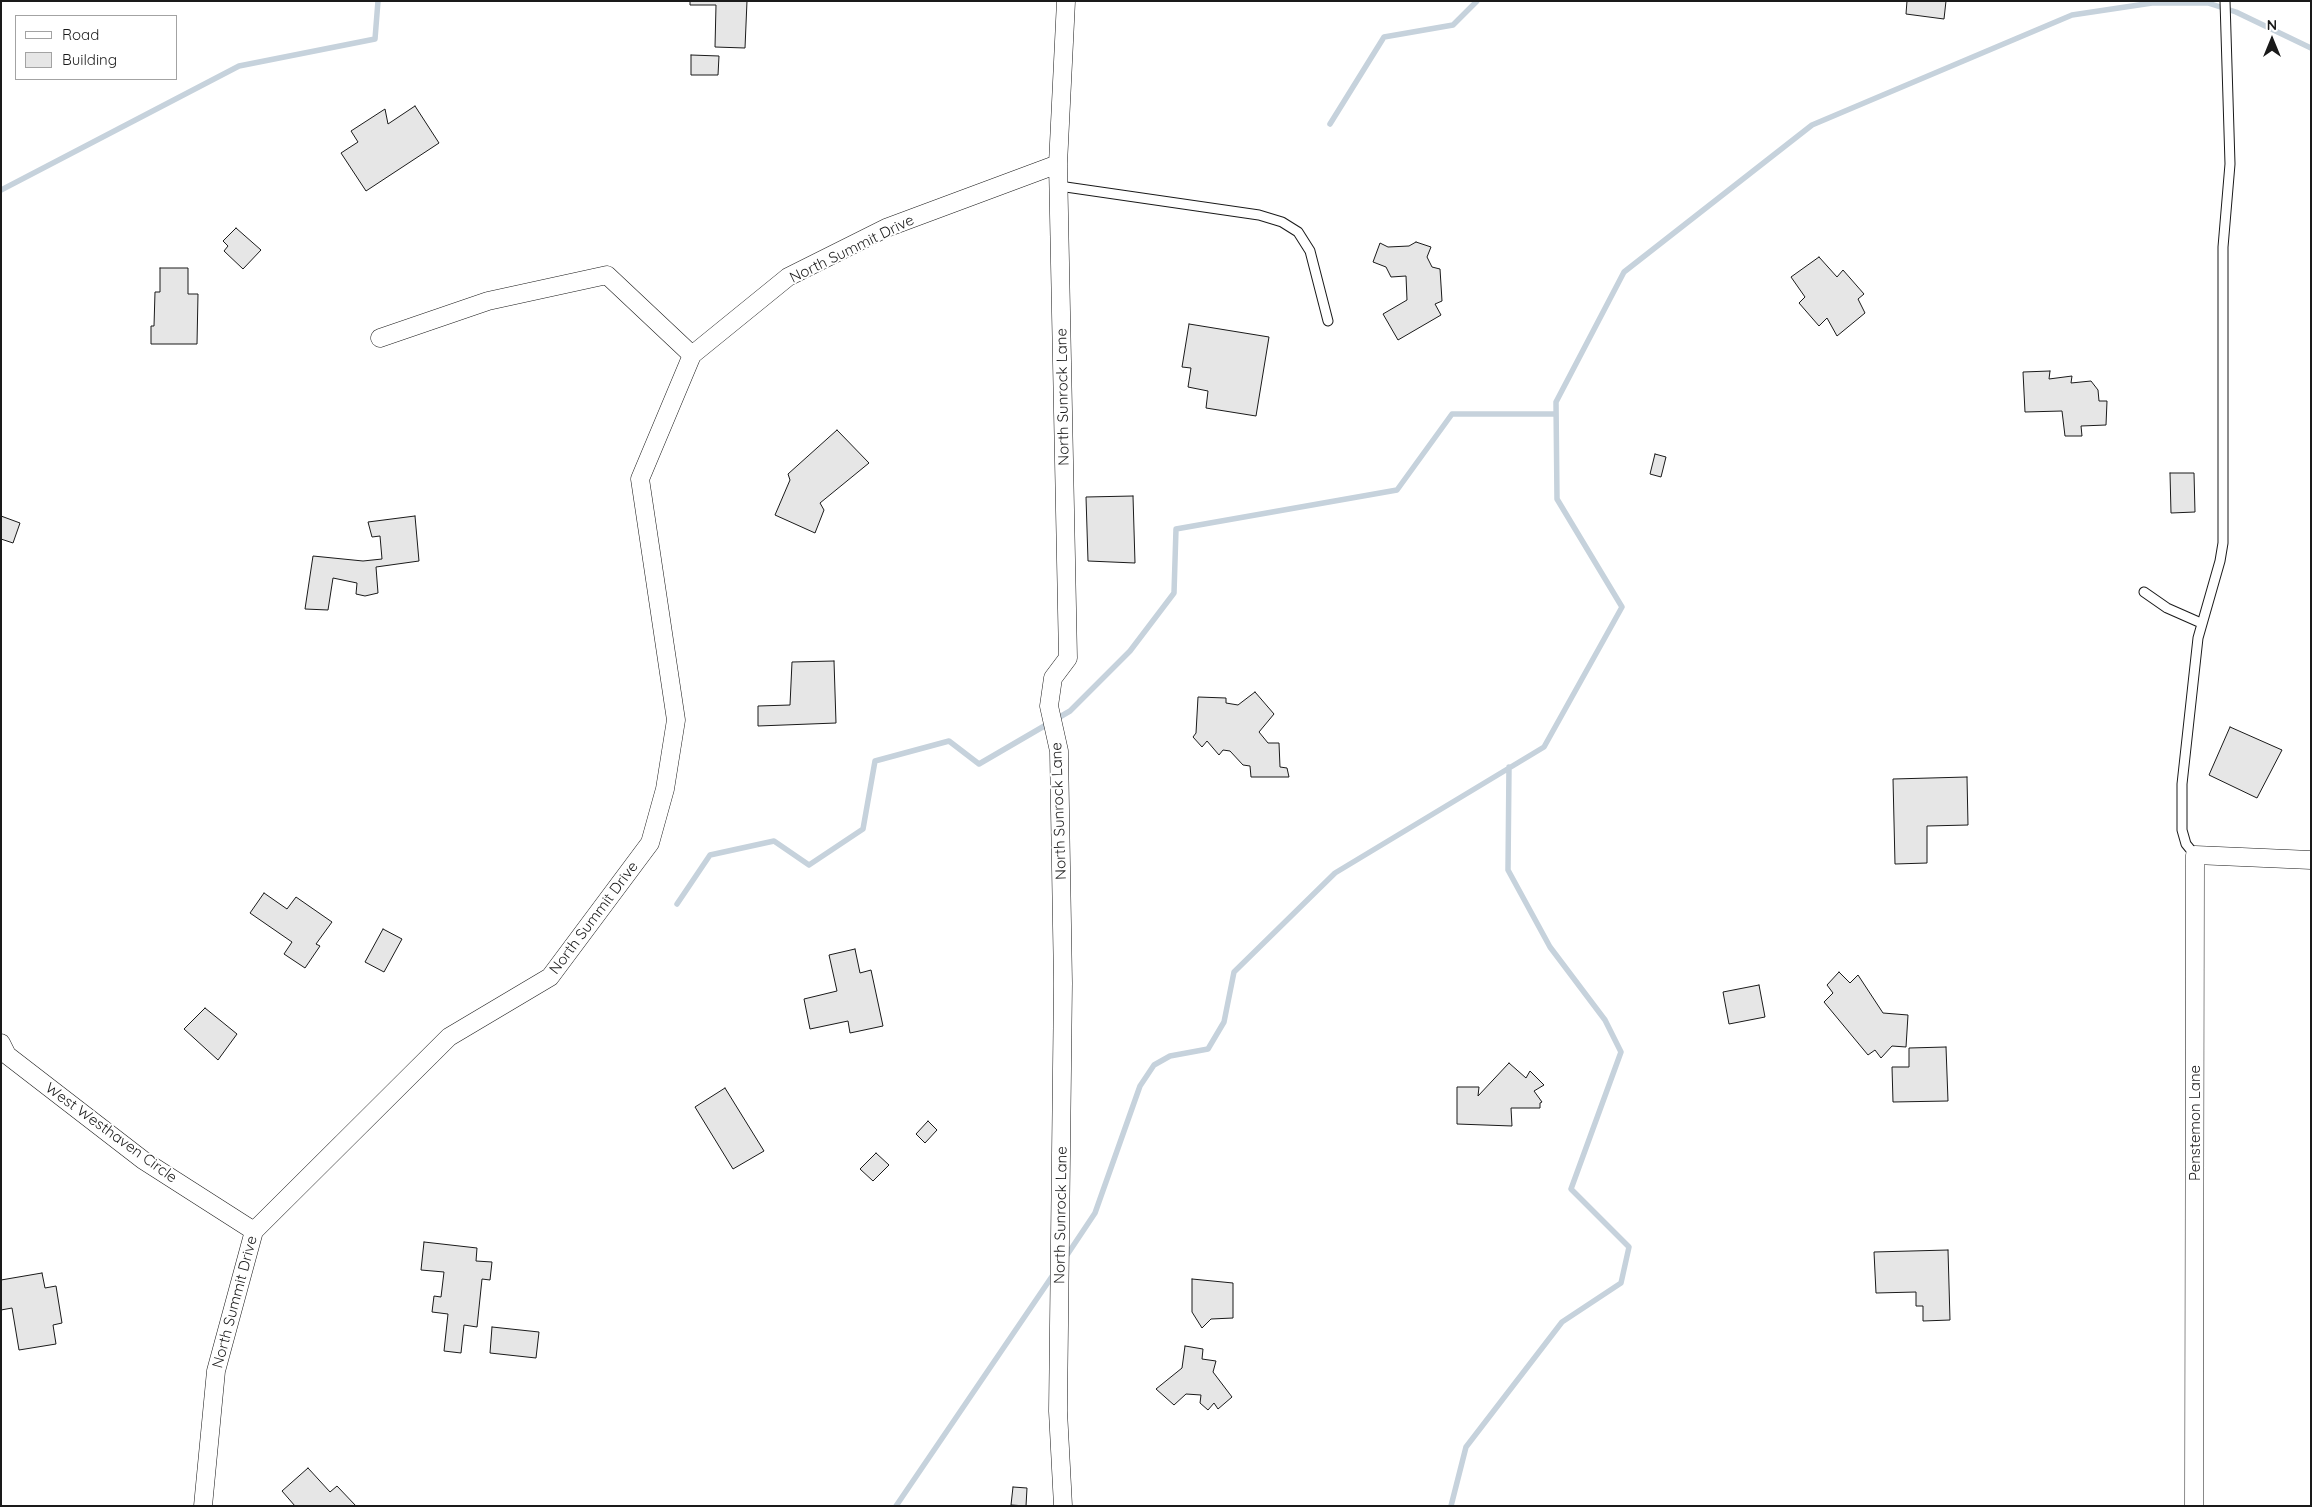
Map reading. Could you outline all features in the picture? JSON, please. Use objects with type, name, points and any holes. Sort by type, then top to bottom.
[{"type":"street","name":"North Sunrock Lane","points":[[1063,1506],[1058,1411],[1063,992],[1060,761],[1049,706],[1053,678],[1068,658],[1058,164],[1066,1]]},
{"type":"street","name":"North Summit Drive","points":[[202,1506],[216,1371],[254,1231],[450,1037],[550,977],[650,843],[666,789],[676,720],[640,479],[692,355],[788,277],[886,228],[1058,164]]},
{"type":"street","points":[[380,338],[488,301],[607,275],[692,355]]},
{"type":"street","points":[[2195,855],[2311,860]]},
{"type":"street","name":"Penstemon Lane","points":[[2194,1506],[2195,855]]},
{"type":"street","name":"West Westhaven Circle","points":[[1,1043],[7,1055],[143,1160],[254,1231]]},
{"type":"lane","points":[[2195,855],[2186,844],[2182,830],[2182,784],[2201,623],[2220,561],[2223,543],[2223,247],[2230,164],[2225,1]]},
{"type":"lane","points":[[1059,186],[1259,215],[1282,222],[1298,232],[1310,251],[1328,321]]},
{"type":"lane","points":[[2144,592],[2167,608],[2201,623]]},
{"type":"building","points":[[690,1],[747,1],[745,48],[715,47],[716,5],[690,5]]},
{"type":"building","points":[[1907,1],[1946,1],[1944,19],[1906,14]]},
{"type":"building","points":[[691,55],[719,56],[718,75],[691,75]]},
{"type":"building","points":[[415,106],[439,143],[366,191],[341,153],[358,142],[351,131],[385,109],[388,124]]},
{"type":"building","points":[[236,228],[261,250],[243,269],[224,251],[228,246],[223,241]]},
{"type":"building","points":[[1416,242],[1431,247],[1427,257],[1432,267],[1440,269],[1442,301],[1435,304],[1441,315],[1398,340],[1383,314],[1407,300],[1406,276],[1391,277],[1386,267],[1373,262],[1380,243],[1388,247],[1409,246]]},
{"type":"building","points":[[1819,257],[1837,277],[1843,270],[1864,294],[1858,299],[1865,313],[1837,336],[1827,318],[1819,326],[1799,303],[1805,297],[1791,277]]},
{"type":"building","points":[[160,268],[188,268],[188,294],[198,294],[197,344],[151,344],[151,326],[154,326],[155,292],[160,292]]},
{"type":"building","points":[[1189,324],[1269,337],[1256,416],[1206,408],[1208,391],[1188,387],[1191,368],[1182,367]]},
{"type":"building","points":[[2050,371],[2049,379],[2072,376],[2071,383],[2091,381],[2098,390],[2099,401],[2107,401],[2106,425],[2081,426],[2082,436],[2065,436],[2062,411],[2025,412],[2023,372]]},
{"type":"building","points":[[837,430],[869,463],[820,503],[824,510],[815,533],[775,515],[790,480],[788,474]]},
{"type":"building","points":[[1655,454],[1666,457],[1661,477],[1650,474]]},
{"type":"building","points":[[2170,473],[2194,473],[2195,512],[2171,513]]},
{"type":"building","points":[[1133,496],[1135,563],[1088,561],[1086,497]]},
{"type":"building","points":[[1,516],[20,523],[13,543],[1,539]]},
{"type":"building","points":[[415,516],[419,561],[376,567],[378,593],[365,596],[356,594],[357,583],[333,578],[328,610],[305,609],[313,556],[363,561],[382,559],[380,536],[372,537],[368,522]]},
{"type":"building","points":[[834,661],[836,723],[758,726],[758,706],[790,705],[792,662]]},
{"type":"building","points":[[1255,692],[1274,714],[1259,732],[1268,743],[1279,743],[1280,767],[1287,768],[1289,777],[1251,777],[1250,766],[1243,765],[1230,751],[1223,750],[1219,755],[1207,741],[1202,747],[1193,737],[1196,733],[1198,697],[1226,698],[1226,703],[1238,705]]},
{"type":"building","points":[[2230,727],[2282,750],[2257,798],[2209,775]]},
{"type":"building","points":[[1967,777],[1968,825],[1927,826],[1927,863],[1895,864],[1893,779]]},
{"type":"building","points":[[264,893],[287,909],[296,897],[332,922],[316,944],[320,946],[305,968],[284,954],[292,942],[250,913]]},
{"type":"building","points":[[383,929],[402,939],[384,972],[365,962]]},
{"type":"building","points":[[855,949],[860,973],[871,970],[883,1026],[850,1033],[848,1021],[810,1029],[804,999],[837,991],[829,955]]},
{"type":"building","points":[[1839,972],[1850,983],[1858,975],[1883,1013],[1908,1015],[1906,1047],[1892,1046],[1881,1058],[1875,1050],[1868,1055],[1824,1002],[1833,993],[1827,985]]},
{"type":"building","points":[[1759,985],[1765,1017],[1729,1024],[1723,992]]},
{"type":"building","points":[[205,1008],[237,1034],[218,1060],[184,1029]]},
{"type":"building","points":[[1946,1047],[1948,1101],[1893,1102],[1892,1067],[1909,1067],[1909,1048]]},
{"type":"building","points":[[1509,1063],[1526,1078],[1530,1071],[1544,1085],[1534,1091],[1542,1102],[1540,1103],[1540,1108],[1511,1108],[1512,1126],[1457,1124],[1457,1087],[1479,1087],[1478,1096]]},
{"type":"building","points":[[725,1088],[764,1151],[733,1169],[695,1107]]},
{"type":"building","points":[[928,1121],[937,1130],[925,1143],[916,1134]]},
{"type":"building","points":[[876,1153],[889,1165],[873,1181],[860,1169]]},
{"type":"building","points":[[424,1242],[477,1248],[476,1261],[492,1262],[490,1280],[482,1279],[477,1327],[464,1325],[461,1353],[444,1351],[448,1314],[432,1312],[434,1296],[441,1297],[444,1272],[421,1270]]},
{"type":"building","points":[[1948,1250],[1950,1320],[1923,1321],[1923,1306],[1916,1306],[1916,1292],[1876,1293],[1874,1252]]},
{"type":"building","points":[[42,1273],[45,1288],[56,1286],[62,1323],[53,1325],[56,1344],[19,1350],[12,1308],[1,1310],[1,1280]]},
{"type":"building","points":[[1192,1279],[1233,1283],[1233,1318],[1211,1319],[1202,1328],[1192,1312]]},
{"type":"building","points":[[492,1327],[539,1332],[536,1358],[490,1353]]},
{"type":"building","points":[[1185,1346],[1203,1349],[1202,1359],[1216,1361],[1213,1372],[1232,1397],[1218,1409],[1214,1403],[1208,1410],[1200,1403],[1201,1395],[1186,1394],[1174,1405],[1156,1389],[1182,1368]]},
{"type":"building","points":[[308,1468],[330,1492],[337,1486],[356,1506],[295,1506],[282,1491]]},
{"type":"building","points":[[1013,1487],[1027,1488],[1026,1506],[1011,1505]]},
{"type":"waterway","points":[[1,190],[239,66],[375,39],[378,1]]},
{"type":"waterway","points":[[1330,124],[1384,37],[1453,25],[1477,1]]},
{"type":"waterway","points":[[1065,1258],[1095,1213],[1140,1086],[1154,1065],[1170,1056],[1208,1049],[1224,1022],[1234,972],[1335,873],[1544,747],[1622,607],[1557,499],[1556,402],[1624,272],[1812,125],[2072,15],[2152,3],[2208,3],[2236,12],[2311,48]]},
{"type":"waterway","points":[[677,904],[710,855],[774,841],[809,865],[863,829],[875,761],[949,741],[979,764],[1070,711],[1130,651],[1174,593],[1176,529],[1397,490],[1452,414],[1556,414]]},
{"type":"waterway","points":[[1451,1506],[1466,1447],[1562,1322],[1621,1283],[1629,1247],[1571,1189],[1621,1052],[1605,1020],[1550,947],[1508,870],[1509,767]]},
{"type":"waterway","points":[[896,1506],[1055,1272]]}]
